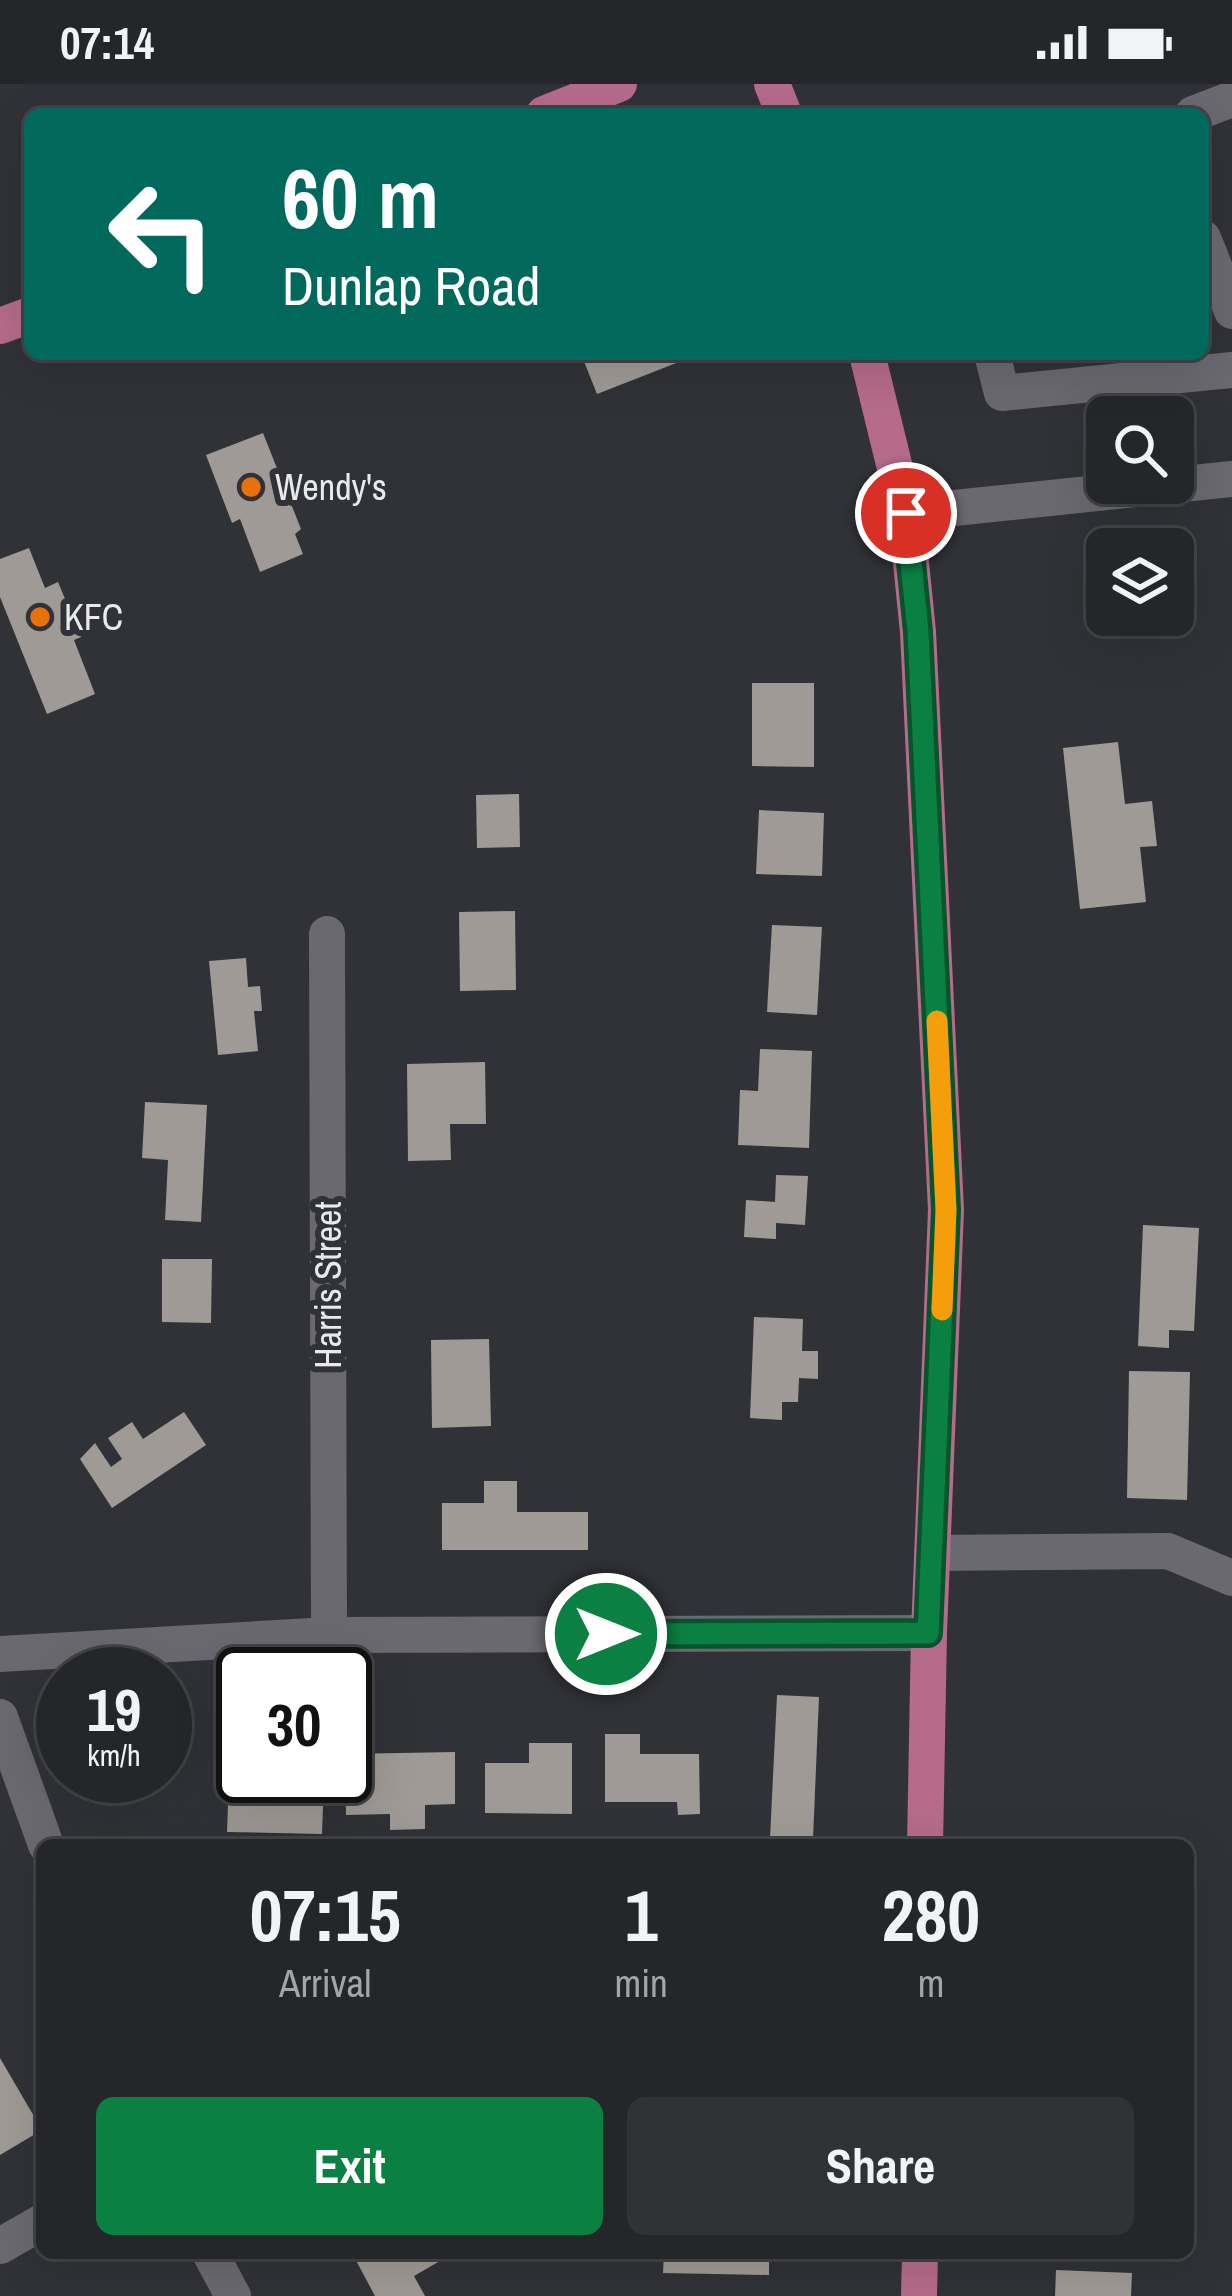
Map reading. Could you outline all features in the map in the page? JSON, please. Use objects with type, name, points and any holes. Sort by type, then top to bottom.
[{"type":"main road","points":[[559,108],[619,84]]},
{"type":"main road","points":[[868,360],[906,513],[918,632],[946,1210],[928,1633],[926,1839]]},
{"type":"main road","points":[[919,2296],[920,2259]]},
{"type":"street","points":[[1209,253],[1232,311]]},
{"type":"street","points":[[994,360],[1002,393],[1232,370]]},
{"type":"street","points":[[906,513],[1232,479]]},
{"type":"street","name":"Harris Street","points":[[327,934],[329,1635]]},
{"type":"street","points":[[932,1553],[1168,1551],[1232,1578]]},
{"type":"street","points":[[0,1654],[329,1635],[928,1633]]},
{"type":"street","points":[[0,1718],[44,1839]]},
{"type":"street","points":[[0,2246],[36,2225]]},
{"type":"street","points":[[213,2259],[233,2296]]},
{"type":"building","points":[[583,360],[684,360],[597,394]]},
{"type":"building","name":"Wendy's","points":[[263,433],[301,529],[295,534],[303,554],[260,572],[240,519],[232,523],[206,455]]},
{"type":"building","name":"KFC","points":[[29,548],[45,588],[58,582],[81,637],[74,640],[95,694],[47,714],[0,597],[0,559]]},
{"type":"building","points":[[752,683],[814,683],[814,767],[752,766]]},
{"type":"building","points":[[1118,742],[1125,804],[1152,801],[1157,846],[1140,847],[1146,902],[1080,909],[1063,748]]},
{"type":"building","points":[[519,794],[520,847],[477,848],[476,795]]},
{"type":"building","points":[[759,810],[824,813],[822,876],[756,874]]},
{"type":"building","points":[[515,911],[516,990],[460,991],[459,912]]},
{"type":"building","points":[[772,925],[822,927],[817,1015],[767,1012]]},
{"type":"building","points":[[246,958],[248,987],[260,986],[262,1011],[254,1011],[258,1051],[218,1055],[209,961]]},
{"type":"building","points":[[760,1049],[812,1051],[809,1148],[738,1145],[740,1090],[758,1091]]},
{"type":"building","points":[[485,1062],[486,1124],[450,1124],[451,1160],[408,1161],[407,1064]]},
{"type":"building","points":[[145,1102],[207,1105],[201,1222],[165,1220],[168,1160],[142,1158]]},
{"type":"building","points":[[776,1175],[808,1176],[805,1225],[776,1223],[776,1239],[744,1237],[746,1200],[775,1202]]},
{"type":"building","points":[[1143,1225],[1199,1228],[1194,1331],[1169,1330],[1169,1348],[1138,1346]]},
{"type":"building","points":[[162,1259],[212,1259],[211,1323],[162,1322]]},
{"type":"building","points":[[754,1317],[803,1319],[802,1351],[818,1351],[818,1379],[799,1378],[798,1402],[782,1402],[782,1420],[750,1418]]},
{"type":"building","points":[[489,1339],[491,1426],[432,1428],[431,1340]]},
{"type":"building","points":[[1129,1371],[1190,1372],[1187,1500],[1127,1498]]},
{"type":"building","points":[[184,1412],[206,1445],[112,1508],[80,1459],[95,1443],[111,1467],[122,1459],[108,1438],[132,1422],[143,1439]]},
{"type":"building","points":[[484,1481],[517,1481],[517,1512],[588,1512],[588,1550],[442,1550],[442,1503],[484,1503]]},
{"type":"building","points":[[777,1695],[819,1697],[813,1839],[770,1838]]},
{"type":"building","points":[[605,1734],[640,1734],[640,1754],[699,1754],[700,1814],[678,1815],[677,1802],[605,1802]]},
{"type":"building","points":[[529,1743],[572,1743],[572,1814],[485,1813],[485,1763],[529,1763]]},
{"type":"building","points":[[455,1752],[455,1804],[425,1805],[425,1829],[390,1830],[390,1814],[346,1815],[346,1803],[372,1803],[372,1754]]},
{"type":"building","points":[[228,1803],[323,1803],[322,1834],[227,1832]]},
{"type":"building","points":[[0,2058],[36,2120],[36,2134],[0,2155]]},
{"type":"building","points":[[355,2259],[439,2259],[414,2276],[425,2296],[375,2296]]},
{"type":"building","points":[[664,2259],[769,2259],[769,2275],[663,2273]]},
{"type":"building","points":[[1056,2270],[1132,2273],[1131,2296],[1055,2296]]},
{"type":"slow traffic","points":[[937,1021],[946,1210],[942,1310]]},
{"type":"place","name":"Wendy's","points":[[251,487]]},
{"type":"place","name":"KFC","points":[[40,617]]},
{"type":"route","points":[[606,1634],[928,1633],[946,1210],[918,632],[906,513]]}]
